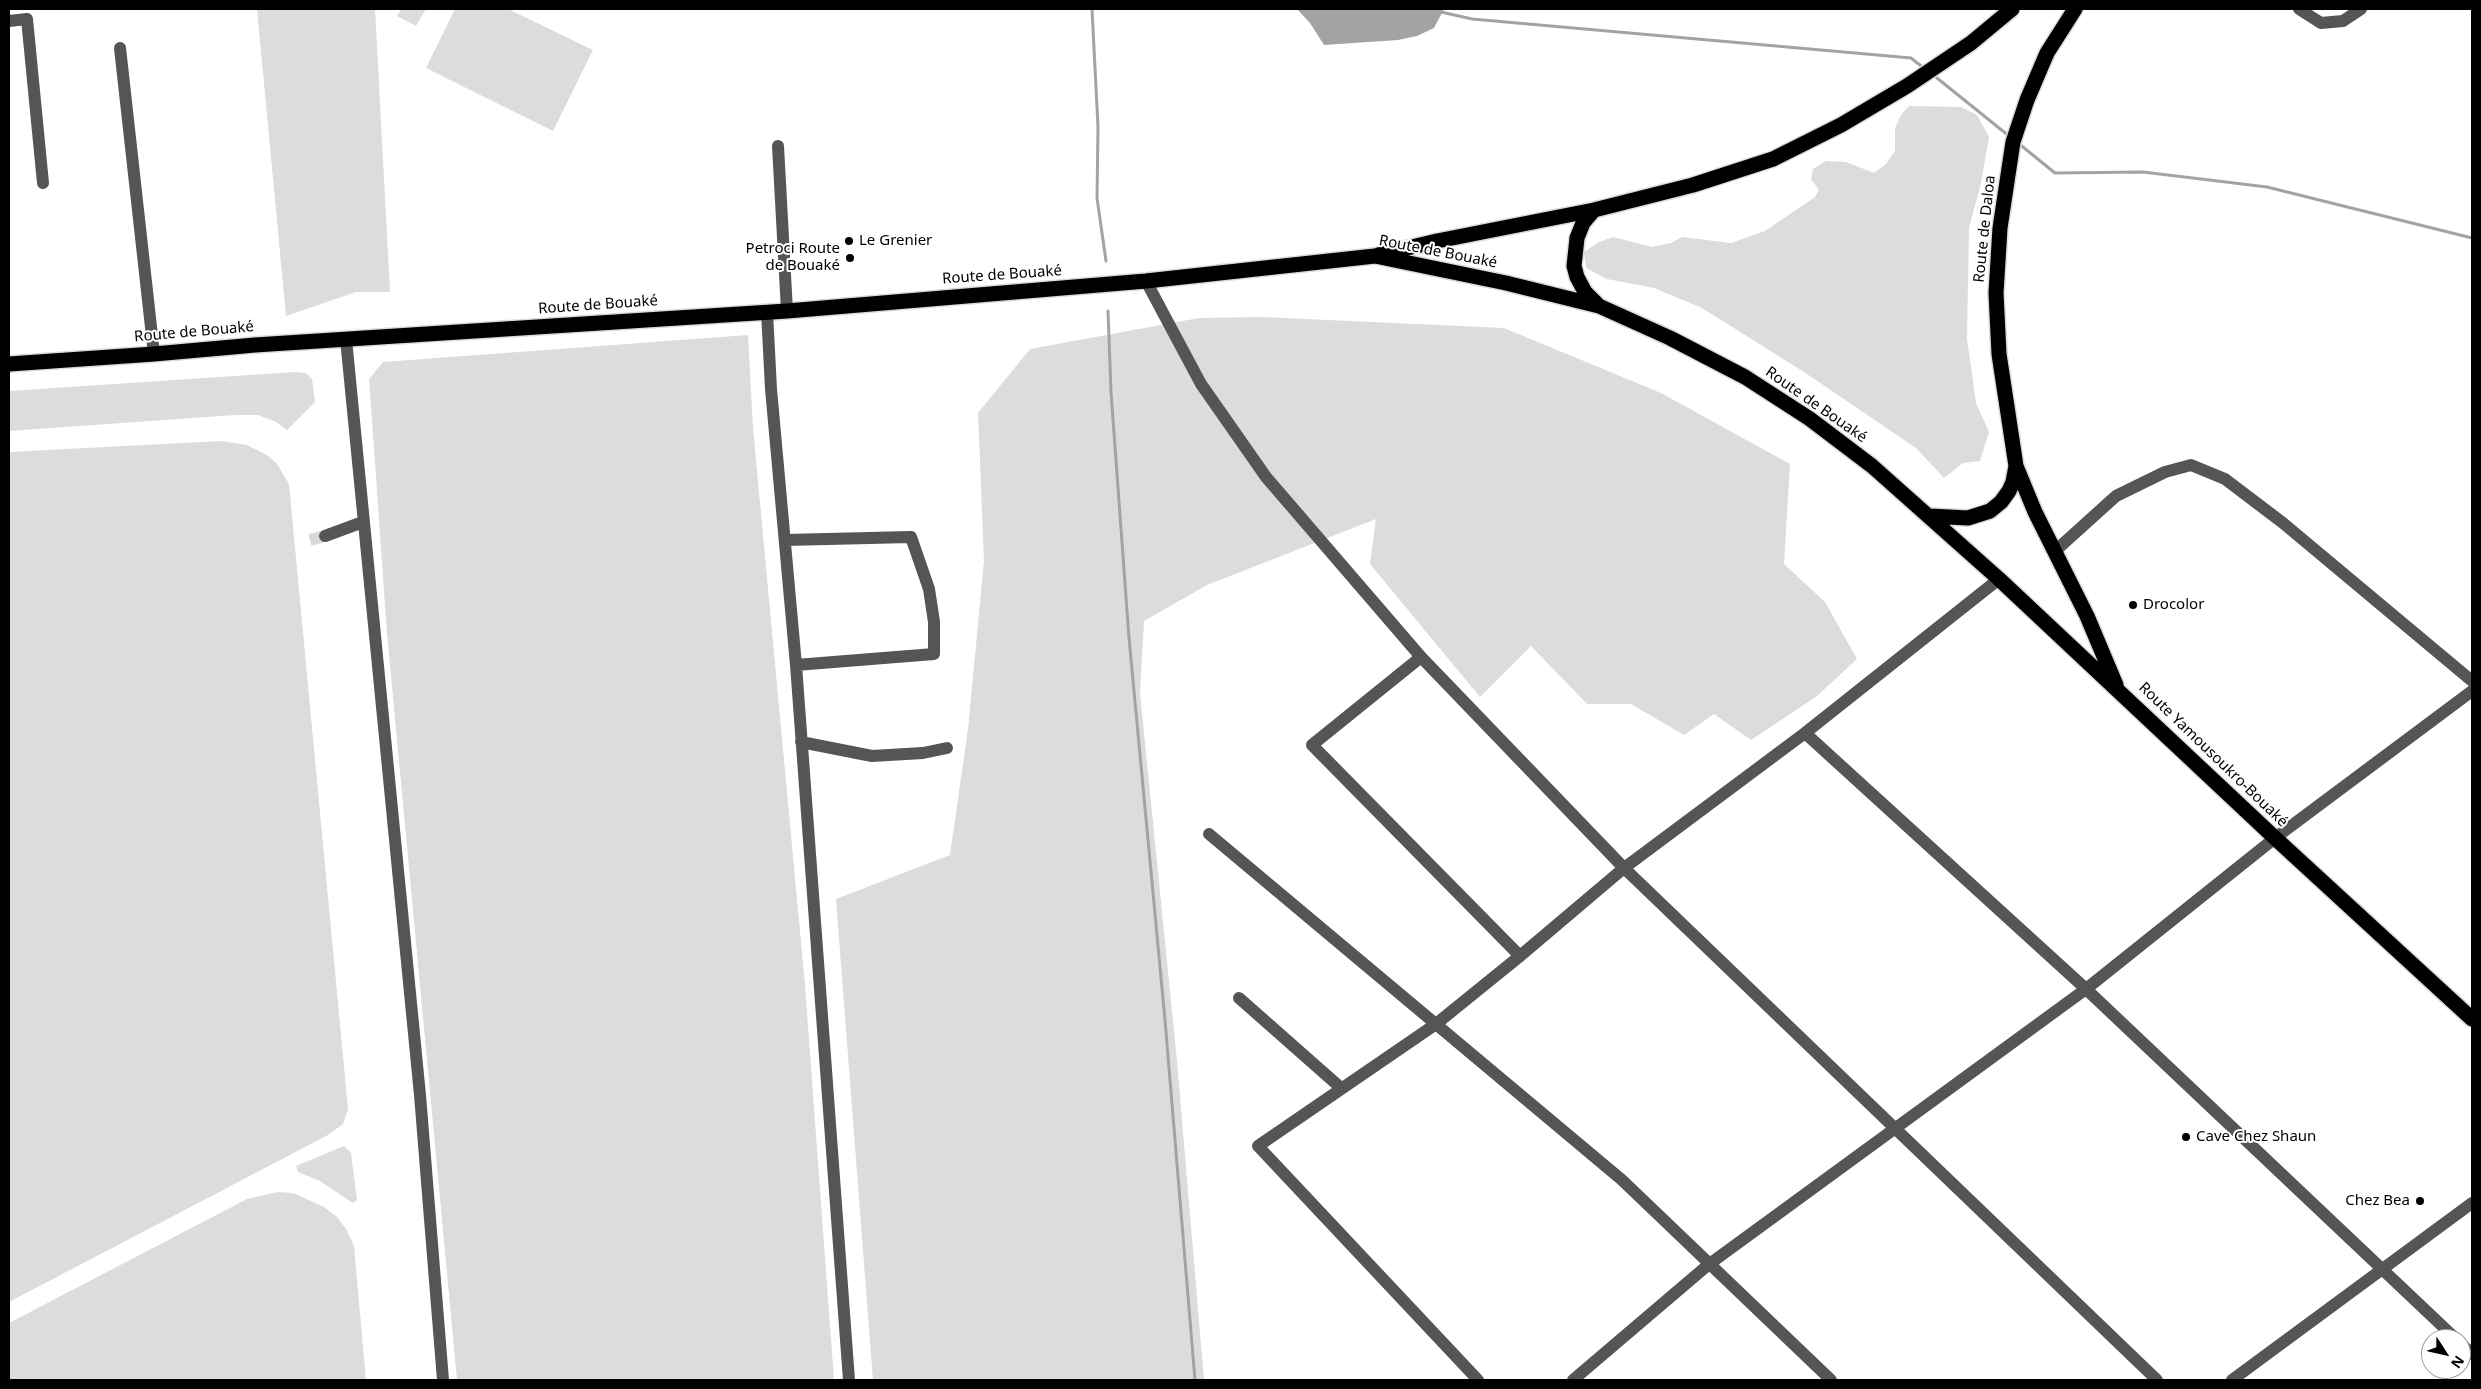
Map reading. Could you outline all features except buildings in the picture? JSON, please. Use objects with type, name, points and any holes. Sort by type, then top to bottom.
[{"type":"highway","points":[[1374,256],[1437,241],[1594,210],[1693,185],[1773,159],[1841,125],[1907,86],[1971,43],[2012,9]]},
{"type":"highway","name":"Route de Daloa","points":[[2016,466],[1999,354],[1996,293],[2000,228],[2013,142],[2027,100],[2047,53],[2075,9]]},
{"type":"highway","points":[[1594,210],[1583,223],[1577,238],[1574,266],[1577,277],[1585,292],[1599,306]]},
{"type":"highway","name":"Route de Bouaké","points":[[9,364],[154,354],[255,344],[346,340],[787,311],[1146,281],[1374,256],[1506,283],[1599,306],[1670,338],[1761,388],[1810,419],[1872,466],[1930,516]]},
{"type":"highway","points":[[1930,516],[1968,518],[1990,511],[2001,502],[2009,491],[2016,466]]},
{"type":"highway","points":[[2016,466],[2054,552],[2087,616],[2118,689]]},
{"type":"highway","name":"Route Yamousoukro-Bouaké","points":[[1930,516],[2472,1019]]},
{"type":"street","points":[[2299,9],[2321,23],[2343,21],[2361,9]]},
{"type":"street","points":[[9,21],[27,19],[42,183]]},
{"type":"street","points":[[120,48],[132,173],[154,354]]},
{"type":"street","points":[[778,146],[787,311]]},
{"type":"street","points":[[1146,281],[1201,384],[1266,477],[1421,657],[1624,868],[1897,1128],[2157,1380]]},
{"type":"street","points":[[767,312],[771,389],[796,665],[849,1380]]},
{"type":"street","points":[[346,340],[419,1086],[443,1380]]},
{"type":"street","points":[[2054,552],[2116,496],[2165,472],[2191,465],[2225,479],[2283,523],[2472,681]]},
{"type":"street","points":[[324,536],[363,522]]},
{"type":"street","points":[[785,540],[911,538],[928,589],[934,622],[934,654],[796,665]]},
{"type":"street","points":[[1478,1380],[1258,1146],[1436,1024],[1624,868],[1804,733],[1999,579]]},
{"type":"street","points":[[1421,657],[1312,745],[1520,956]]},
{"type":"street","points":[[1572,1380],[1708,1265],[2086,989],[2275,838],[2472,691]]},
{"type":"street","points":[[1804,733],[2086,989],[2445,1329]]},
{"type":"street","points":[[801,742],[872,756],[923,754],[947,748]]},
{"type":"street","points":[[1209,834],[1622,1180],[1708,1265],[1831,1380]]},
{"type":"street","points":[[1239,998],[1341,1088]]},
{"type":"street","points":[[2232,1380],[2472,1203]]},
{"type":"shaded area","points":[[257,9],[375,9],[390,292],[356,292],[286,316]]},
{"type":"shaded area","points":[[401,9],[426,9],[416,26],[397,16]]},
{"type":"shaded area","points":[[455,9],[508,9],[593,50],[553,131],[426,68]]},
{"type":"shaded area","points":[[1297,9],[1444,9],[1434,28],[1417,36],[1398,40],[1324,45],[1310,23]]},
{"type":"shaded area","points":[[1909,106],[1961,107],[1977,115],[1989,137],[1981,183],[1969,228],[1967,339],[1976,403],[1989,432],[1980,461],[1963,463],[1944,478],[1916,448],[1804,372],[1702,308],[1654,288],[1607,279],[1586,268],[1584,252],[1599,242],[1613,237],[1652,247],[1671,243],[1682,237],[1731,243],[1765,231],[1815,197],[1819,190],[1811,179],[1813,169],[1826,161],[1846,162],[1874,173],[1886,164],[1895,151],[1895,128],[1901,115]]},
{"type":"shaded area","points":[[1262,317],[1504,328],[1661,393],[1790,464],[1784,564],[1825,602],[1857,659],[1817,696],[1751,740],[1714,714],[1684,735],[1631,704],[1587,704],[1531,646],[1480,697],[1370,564],[1376,519],[1207,585],[1144,621],[1140,693],[1177,1061],[1204,1380],[873,1380],[836,899],[950,855],[968,729],[984,561],[978,413],[1030,349],[1199,318]]},
{"type":"shaded area","points":[[748,335],[753,428],[805,985],[834,1380],[457,1380],[387,633],[369,379],[383,362]]},
{"type":"shaded area","points":[[295,372],[306,373],[312,379],[315,402],[287,430],[276,422],[258,415],[235,415],[9,431],[9,391]]},
{"type":"shaded area","points":[[221,441],[247,445],[267,455],[277,464],[289,484],[348,1109],[343,1124],[328,1135],[9,1302],[9,452]]},
{"type":"shaded area","points":[[344,1146],[351,1153],[357,1200],[353,1203],[320,1181],[298,1172],[296,1166]]},
{"type":"shaded area","points":[[278,1192],[293,1193],[324,1207],[337,1217],[346,1229],[354,1246],[366,1380],[9,1380],[9,1323],[247,1199]]},
{"type":"waterway","points":[[1092,9],[1098,127],[1097,198],[1106,261]]},
{"type":"waterway","points":[[1441,12],[1472,19],[1911,58],[1925,69]]},
{"type":"waterway","points":[[1932,74],[2009,136]]},
{"type":"waterway","points":[[2018,143],[2055,173],[2143,172],[2267,187],[2472,238]]},
{"type":"waterway","points":[[1108,311],[1111,392],[1129,638],[1165,1020],[1195,1380]]},
{"type":"tunnel","points":[[310,540],[325,536]]},
{"type":"place","name":"Le Grenier","points":[[849,241]]},
{"type":"place","name":"Petroci Route de Bouaké","points":[[850,258]]},
{"type":"place","name":"Drocolor","points":[[2133,605]]},
{"type":"place","name":"Cave Chez Shaun","points":[[2186,1137]]},
{"type":"place","name":"Chez Bea","points":[[2420,1201]]}]
